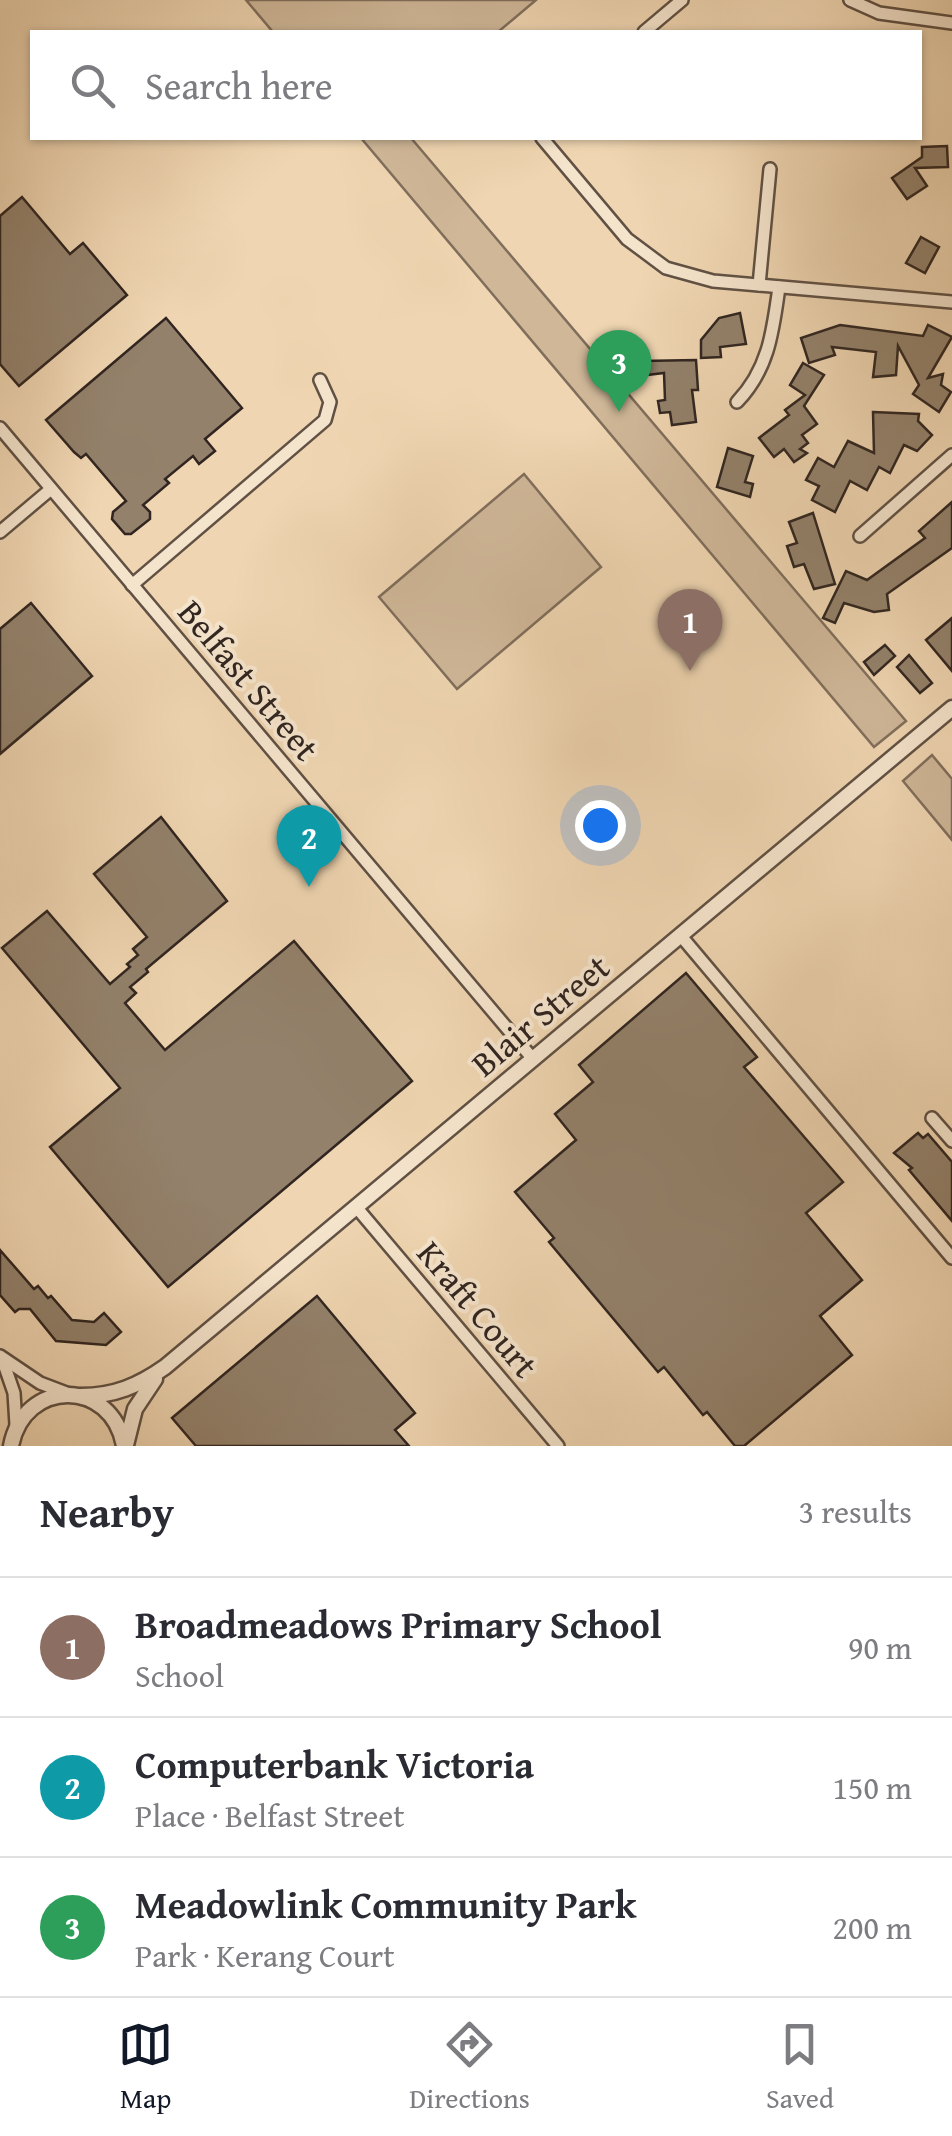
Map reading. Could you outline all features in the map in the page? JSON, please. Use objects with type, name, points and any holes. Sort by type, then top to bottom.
[{"type":"street","points":[[646,30],[682,0]]},
{"type":"street","points":[[850,0],[879,13],[952,23]]},
{"type":"street","points":[[544,140],[614,225],[649,258],[666,268],[696,278],[952,300]]},
{"type":"street","points":[[759,285],[770,169]]},
{"type":"street","points":[[737,402],[762,366],[773,332],[779,286]]},
{"type":"street","points":[[132,585],[325,420],[330,402],[320,380]]},
{"type":"street","name":"Belfast Street","points":[[0,428],[533,1060]]},
{"type":"street","points":[[860,536],[952,456]]},
{"type":"street","points":[[0,532],[51,488]]},
{"type":"street","name":"Blair Street","points":[[125,1446],[144,1390],[166,1368],[952,708]]},
{"type":"street","points":[[681,936],[952,1258]]},
{"type":"street","points":[[932,1118],[952,1142]]},
{"type":"street","name":"Kraft Court","points":[[357,1208],[558,1446]]},
{"type":"street","points":[[1,1357],[40,1383],[98,1403],[112,1416],[125,1446]]},
{"type":"street","points":[[1,1357],[14,1393],[16,1424],[10,1445]]},
{"type":"street","name":"Blair Street","points":[[16,1424],[40,1401],[120,1392],[166,1368]]},
{"type":"shaded area","points":[[246,0],[536,0],[500,30],[271,30]]},
{"type":"shaded area","points":[[363,140],[413,140],[906,721],[874,747]]},
{"type":"shaded area","points":[[524,474],[601,567],[457,689],[379,597]]},
{"type":"shaded area","points":[[932,755],[952,779],[952,840],[903,781]]},
{"type":"building","points":[[947,146],[948,167],[915,168],[927,186],[907,199],[892,178],[922,157],[922,147]]},
{"type":"building","points":[[22,197],[70,254],[83,243],[127,295],[19,386],[0,364],[0,216]]},
{"type":"building","points":[[921,237],[939,247],[925,273],[906,263]]},
{"type":"building","points":[[740,313],[746,344],[720,347],[721,357],[701,358],[701,340],[719,318]]},
{"type":"building","points":[[166,318],[242,408],[205,439],[215,451],[199,464],[193,456],[165,479],[169,483],[143,505],[150,512],[150,519],[131,534],[125,534],[112,519],[113,512],[126,501],[86,454],[81,458],[46,420]]},
{"type":"building","points":[[840,325],[923,336],[928,325],[952,337],[928,378],[943,374],[941,385],[951,392],[939,412],[913,394],[919,385],[898,346],[896,375],[873,377],[876,352],[832,347],[835,355],[809,363],[801,338]]},
{"type":"building","points":[[696,360],[698,390],[692,390],[696,422],[672,425],[670,412],[660,413],[658,401],[665,400],[664,373],[631,377],[642,361]]},
{"type":"building","points":[[803,363],[824,375],[804,406],[817,424],[802,435],[808,443],[800,449],[807,453],[794,462],[784,449],[774,457],[759,438],[789,415],[785,410],[805,395],[790,385]]},
{"type":"building","points":[[873,412],[919,414],[918,421],[932,435],[917,451],[904,445],[890,473],[879,467],[867,490],[850,481],[835,512],[812,500],[819,486],[806,480],[818,458],[834,467],[848,441],[874,453]]},
{"type":"building","points":[[728,448],[753,456],[745,482],[753,484],[750,497],[717,487]]},
{"type":"building","points":[[952,502],[952,548],[887,594],[889,610],[874,612],[844,603],[835,623],[823,618],[846,571],[867,580],[925,538],[919,531]]},
{"type":"building","points":[[813,513],[835,584],[814,589],[804,564],[794,567],[787,546],[797,543],[789,522]]},
{"type":"building","points":[[31,603],[92,676],[0,754],[0,629]]},
{"type":"building","points":[[952,618],[952,671],[926,640]]},
{"type":"building","points":[[885,645],[895,656],[874,675],[864,662]]},
{"type":"building","points":[[909,655],[932,683],[920,693],[897,667]]},
{"type":"building","points":[[161,817],[227,901],[130,987],[136,993],[125,1003],[165,1050],[294,941],[412,1081],[168,1287],[50,1147],[120,1088],[2,948],[47,911],[110,984],[130,967],[127,964],[138,955],[133,949],[147,937],[94,874]]},
{"type":"building","points":[[686,973],[757,1057],[744,1067],[843,1182],[806,1213],[862,1280],[820,1316],[852,1355],[744,1446],[735,1446],[707,1412],[703,1415],[664,1367],[658,1372],[549,1242],[554,1238],[515,1192],[576,1140],[555,1114],[593,1082],[579,1065]]},
{"type":"building","points":[[918,1133],[923,1138],[928,1134],[952,1162],[952,1221],[909,1170],[912,1168],[894,1153]]},
{"type":"building","points":[[0,1250],[34,1289],[38,1286],[48,1298],[51,1296],[72,1320],[94,1322],[104,1313],[121,1332],[106,1345],[56,1341],[30,1309],[15,1312],[0,1295]]},
{"type":"building","points":[[317,1296],[415,1413],[395,1430],[409,1446],[196,1446],[172,1418]]},
{"type":"place","name":"Meadowlink Community Park","points":[[619,412]]},
{"type":"place","name":"Broadmeadows Primary School","points":[[690,671]]},
{"type":"place","name":"Computerbank Victoria","points":[[309,887]]}]
